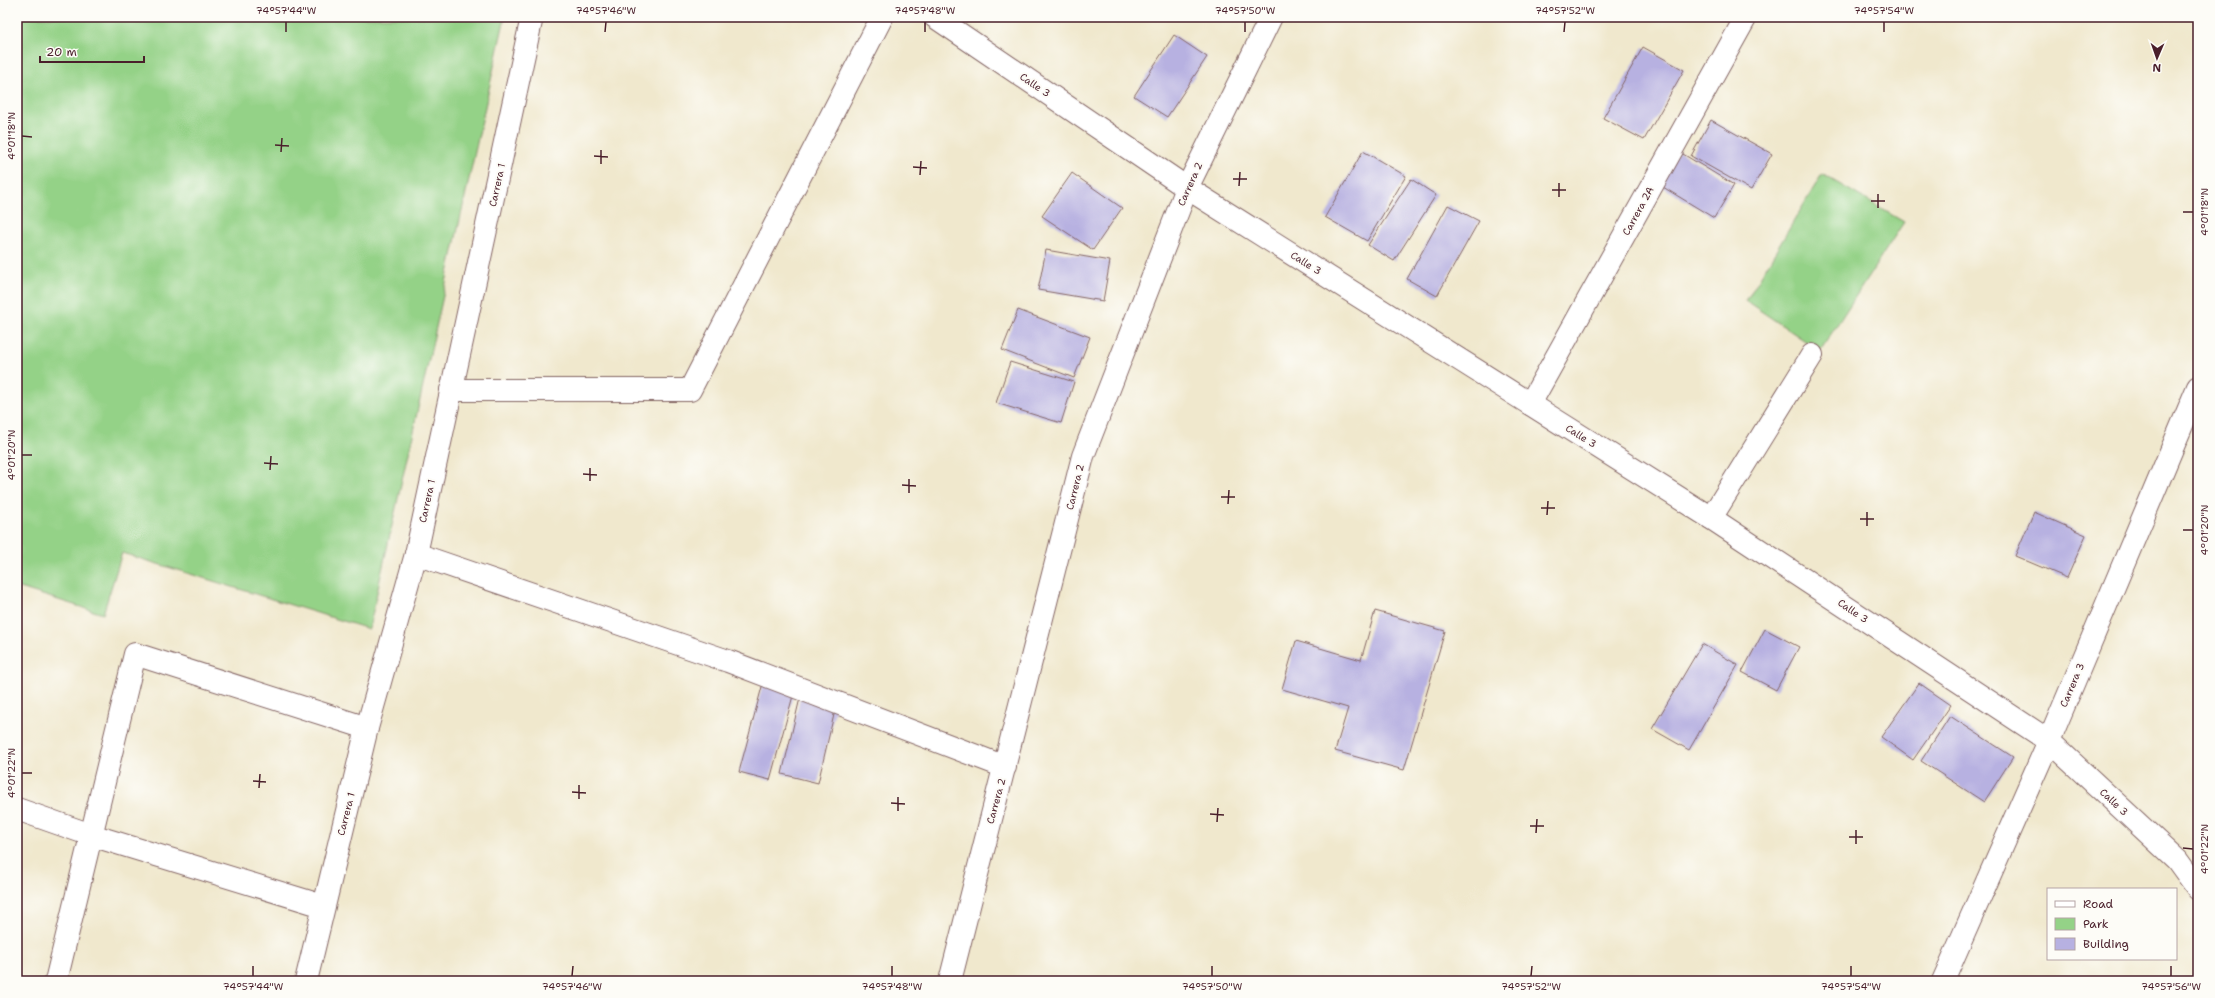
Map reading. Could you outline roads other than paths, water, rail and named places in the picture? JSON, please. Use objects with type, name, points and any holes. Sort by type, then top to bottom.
[{"type":"street","name":"Carrera 1","points":[[306,981],[367,728],[416,554],[532,17]]},
{"type":"street","points":[[451,390],[690,390],[882,17]]},
{"type":"street","name":"Calle 3","points":[[935,17],[1187,188],[1711,518],[2049,741],[2177,860],[2198,889]]},
{"type":"street","name":"Carrera 2","points":[[950,981],[1083,456],[1187,188],[1271,17]]},
{"type":"street","name":"Carrera 2A","points":[[1530,404],[1746,17]]},
{"type":"street","points":[[1711,518],[1812,356]]},
{"type":"street","name":"Carrera 3","points":[[1943,981],[2049,741],[2198,387]]},
{"type":"street","points":[[416,554],[728,661],[1005,767]]},
{"type":"street","points":[[56,981],[135,654],[367,728]]},
{"type":"street","points":[[17,809],[91,835],[324,906]]}]
